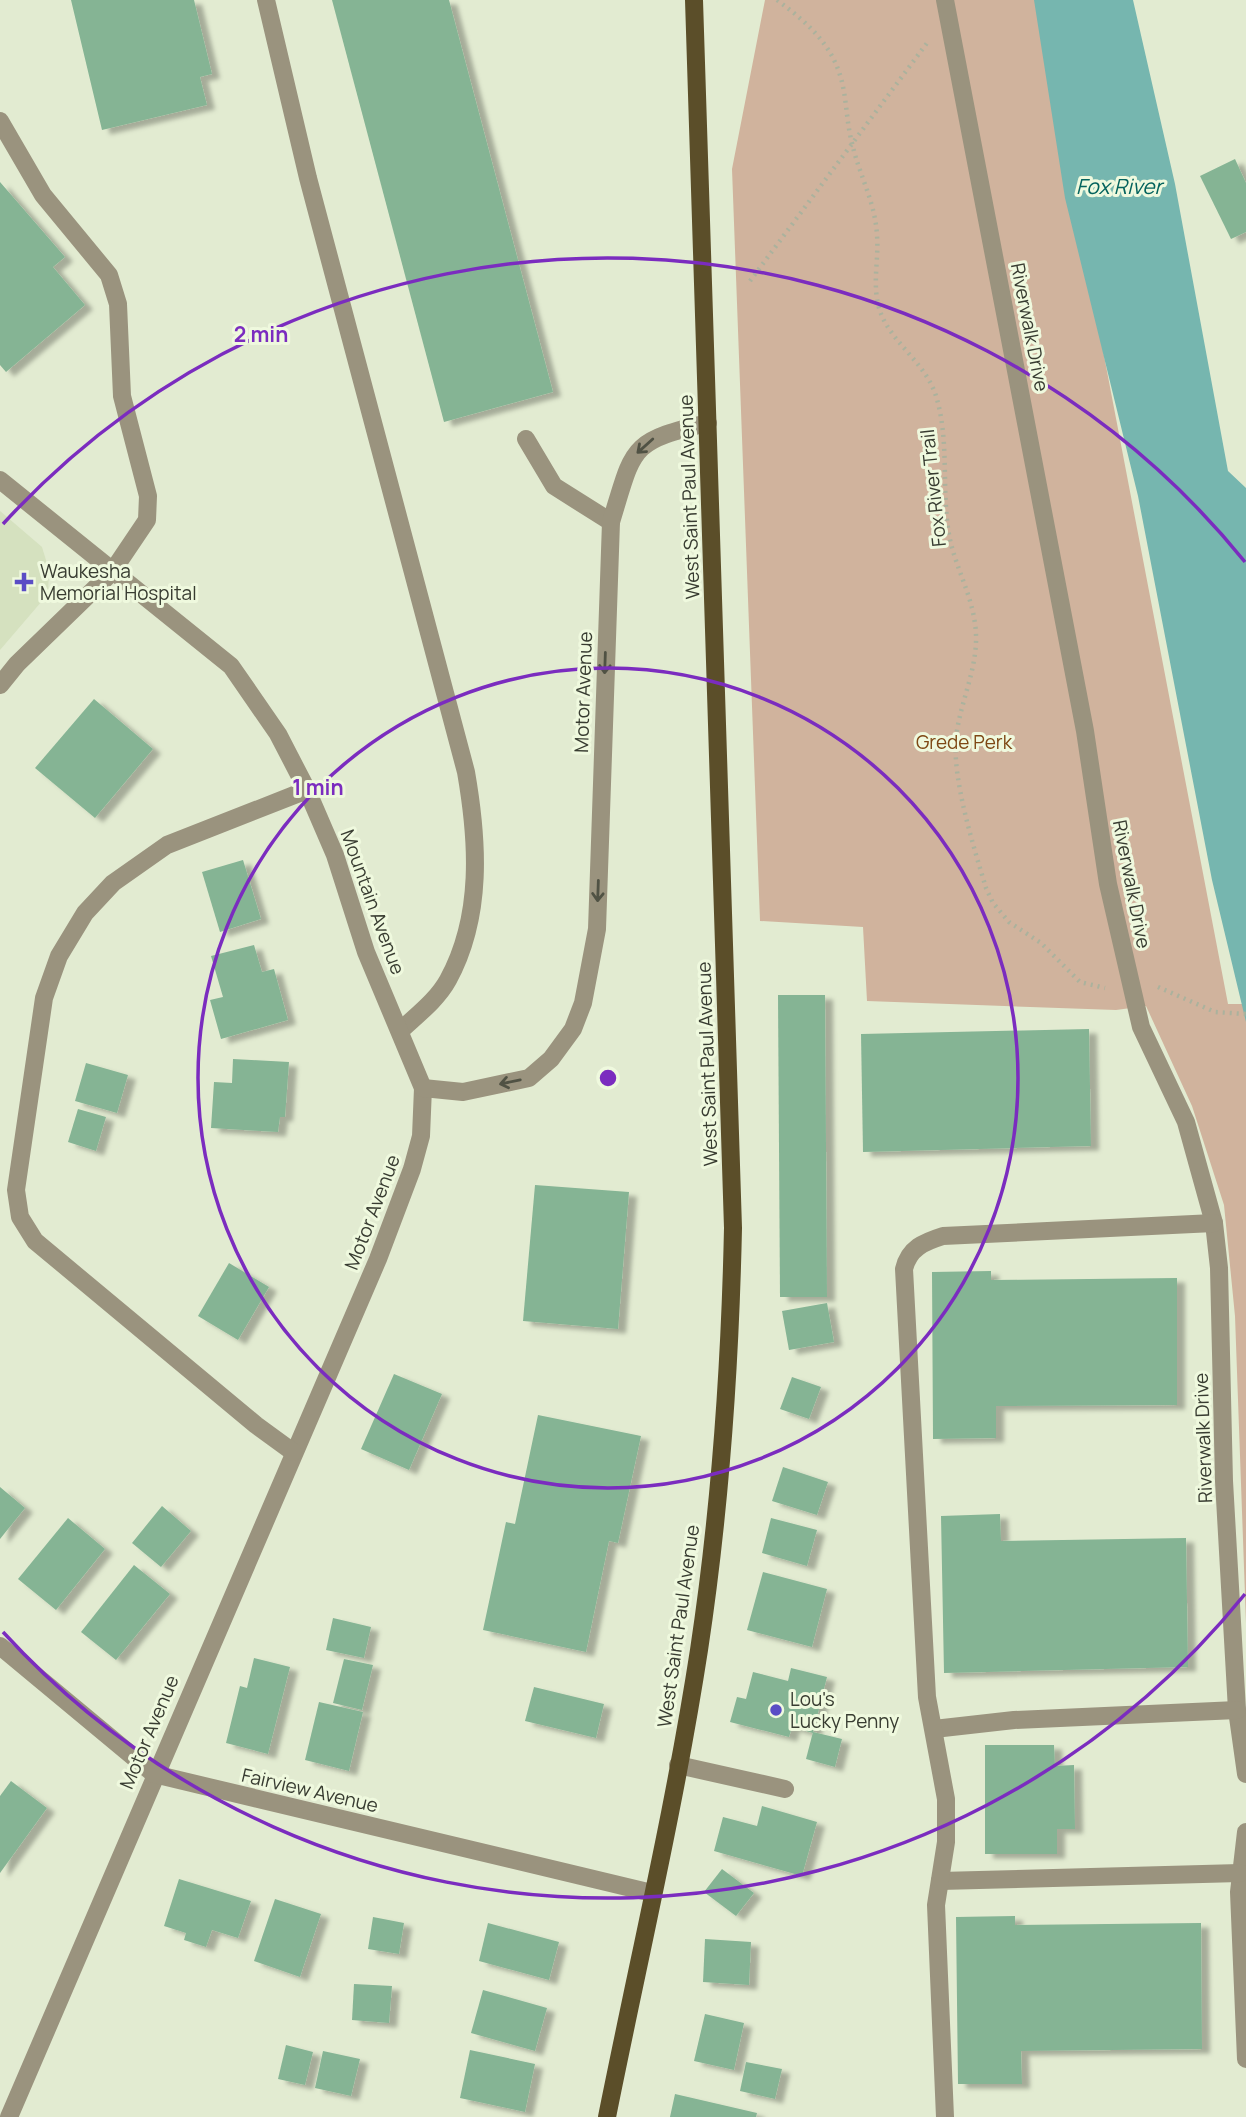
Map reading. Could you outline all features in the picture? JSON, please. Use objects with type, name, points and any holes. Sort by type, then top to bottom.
[{"type":"main road","name":"West Saint Paul Avenue","points":[[607,2117],[699,1649],[716,1506],[732,1293],[732,1200],[694,0]]},
{"type":"street","points":[[266,0],[308,178],[466,772],[476,828],[469,921],[452,970],[437,996],[400,1031]]},
{"type":"street","name":"Riverwalk Drive","points":[[947,7],[1085,731],[1108,884],[1141,1027],[1186,1122],[1214,1223],[1219,1268],[1224,1481],[1237,1710],[1246,1774]]},
{"type":"street","points":[[0,121],[43,195],[109,275],[118,304],[122,396],[149,496],[147,520],[112,572],[17,664],[0,685]]},
{"type":"street","name":"Motor Avenue","points":[[9,2117],[154,1774],[378,1259],[412,1169],[421,1136],[423,1088],[463,1092],[530,1078],[551,1059],[573,1029],[583,1003],[597,929],[611,522],[630,460],[650,440],[708,423]]},
{"type":"street","points":[[526,439],[554,486],[611,522]]},
{"type":"street","name":"Mountain Avenue","points":[[0,480],[231,666],[278,734],[307,790],[335,855],[366,952],[423,1088]]},
{"type":"street","points":[[293,1452],[256,1425],[35,1241],[20,1217],[16,1190],[44,998],[59,956],[85,913],[113,883],[167,845],[307,790]]},
{"type":"street","points":[[945,2117],[936,1905],[946,1842],[946,1799],[926,1684],[904,1269],[906,1259],[924,1242],[943,1236],[1214,1223]]},
{"type":"street","name":"Fairview Avenue","points":[[0,1646],[154,1774],[652,1893]]},
{"type":"street","points":[[934,1729],[1014,1720],[1237,1710]]},
{"type":"street","points":[[678,1765],[785,1789]]},
{"type":"street","points":[[1246,1832],[1240,1873],[1246,2059]]},
{"type":"street","points":[[940,1881],[1240,1873]]},
{"type":"path","name":"Fox River Trail","points":[[777,0],[816,33],[831,53],[840,75],[852,144],[875,214],[875,288],[880,310],[889,329],[919,362],[928,379],[940,416],[948,528],[975,622],[975,657],[959,718],[956,764],[981,873],[993,902],[1009,922],[1041,943],[1080,982],[1096,988],[1110,988]]},
{"type":"path","points":[[750,281],[852,144],[947,7]]},
{"type":"path","points":[[1153,986],[1215,1012],[1246,1014]]},
{"type":"shaded area","name":"Waukesha Memorial Hospital","points":[[0,511],[42,547],[49,570],[48,594],[0,650]]},
{"type":"green space","name":"Grede Perk","points":[[765,0],[1036,0],[1228,1004],[1246,1004],[1246,1623],[1235,1316],[1224,1205],[1192,1106],[1146,1006],[1116,1010],[867,1001],[863,927],[760,921],[732,169]]},
{"type":"water","name":"Fox River","points":[[1034,0],[1133,0],[1175,184],[1228,471],[1246,488],[1246,1022],[1212,880],[1138,496],[1065,198]]},
{"type":"building","points":[[71,0],[194,0],[212,74],[200,77],[207,105],[102,130]]},
{"type":"building","points":[[332,0],[449,0],[553,392],[444,422]]},
{"type":"building","points":[[1235,159],[1246,183],[1246,232],[1231,239],[1200,176]]},
{"type":"building","points":[[0,182],[65,257],[53,267],[85,305],[6,372],[0,365]]},
{"type":"building","points":[[94,699],[153,749],[95,818],[35,768]]},
{"type":"building","points":[[243,860],[261,919],[220,932],[202,872]]},
{"type":"building","points":[[254,945],[262,972],[274,969],[288,1020],[221,1039],[210,1000],[223,997],[211,956]]},
{"type":"building","points":[[778,995],[825,995],[827,1297],[780,1297]]},
{"type":"building","points":[[1089,1029],[1091,1146],[863,1152],[861,1034]]},
{"type":"building","points":[[233,1059],[289,1062],[285,1117],[280,1117],[278,1132],[211,1128],[214,1082],[232,1083]]},
{"type":"building","points":[[86,1063],[128,1075],[117,1113],[75,1101]]},
{"type":"building","points":[[78,1109],[106,1117],[96,1151],[68,1142]]},
{"type":"building","points":[[535,1185],[629,1192],[618,1329],[523,1321]]},
{"type":"building","points":[[229,1263],[269,1287],[238,1340],[198,1316]]},
{"type":"building","points":[[991,1271],[991,1280],[1177,1278],[1177,1405],[996,1406],[996,1438],[933,1439],[932,1272]]},
{"type":"building","points":[[827,1303],[834,1342],[789,1350],[782,1311]]},
{"type":"building","points":[[394,1374],[442,1394],[409,1470],[361,1449]]},
{"type":"building","points":[[792,1377],[821,1387],[809,1419],[780,1409]]},
{"type":"building","points":[[538,1415],[641,1436],[618,1543],[609,1541],[586,1652],[483,1630],[506,1522],[515,1524]]},
{"type":"building","points":[[783,1467],[828,1482],[817,1515],[772,1501]]},
{"type":"building","points":[[0,1487],[25,1508],[0,1539]]},
{"type":"building","points":[[162,1506],[191,1531],[161,1567],[132,1543]]},
{"type":"building","points":[[1000,1514],[1001,1541],[1186,1538],[1188,1667],[944,1673],[941,1516]]},
{"type":"building","points":[[68,1518],[105,1549],[56,1610],[18,1579]]},
{"type":"building","points":[[771,1518],[817,1530],[807,1566],[762,1553]]},
{"type":"building","points":[[134,1565],[170,1594],[116,1660],[81,1632]]},
{"type":"building","points":[[763,1572],[827,1589],[812,1647],[747,1630]]},
{"type":"building","points":[[333,1618],[371,1627],[364,1658],[326,1650]]},
{"type":"building","points":[[254,1658],[290,1667],[268,1754],[226,1743],[240,1686],[247,1688]]},
{"type":"building","points":[[344,1659],[373,1665],[362,1710],[333,1703]]},
{"type":"building","name":"Lou's Lucky Penny","points":[[791,1668],[827,1677],[813,1733],[792,1727],[789,1737],[730,1722],[737,1697],[746,1699],[753,1672],[788,1681]]},
{"type":"building","points":[[534,1687],[604,1704],[596,1738],[525,1721]]},
{"type":"building","points":[[319,1702],[363,1712],[349,1771],[305,1760]]},
{"type":"building","points":[[813,1732],[842,1739],[835,1767],[806,1759]]},
{"type":"building","points":[[985,1745],[1054,1745],[1055,1766],[1074,1765],[1075,1829],[1057,1829],[1057,1854],[985,1854]]},
{"type":"building","points":[[11,1781],[47,1808],[0,1873],[0,1796]]},
{"type":"building","points":[[762,1806],[817,1822],[802,1876],[714,1851],[723,1817],[757,1826]]},
{"type":"building","points":[[722,1869],[754,1893],[736,1916],[704,1892]]},
{"type":"building","points":[[179,1879],[251,1901],[238,1938],[212,1930],[206,1947],[184,1940],[186,1933],[164,1926]]},
{"type":"building","points":[[275,1899],[321,1914],[300,1977],[254,1961]]},
{"type":"building","points":[[1015,1916],[1015,1925],[1201,1923],[1202,2049],[1021,2051],[1022,2084],[958,2084],[956,1917]]},
{"type":"building","points":[[373,1917],[404,1923],[399,1954],[368,1949]]},
{"type":"building","points":[[488,1923],[559,1942],[549,1980],[479,1961]]},
{"type":"building","points":[[705,1939],[751,1942],[749,1985],[703,1982]]},
{"type":"building","points":[[354,1984],[392,1986],[389,2023],[352,2020]]},
{"type":"building","points":[[483,1990],[547,2008],[535,2051],[471,2033]]},
{"type":"building","points":[[705,2014],[744,2023],[734,2070],[694,2061]]},
{"type":"building","points":[[286,2045],[313,2052],[305,2085],[278,2079]]},
{"type":"building","points":[[470,2050],[535,2064],[525,2112],[460,2098]]},
{"type":"building","points":[[323,2051],[360,2059],[351,2096],[315,2088]]},
{"type":"building","points":[[746,2062],[782,2069],[775,2099],[740,2091]]},
{"type":"building","points":[[675,2094],[757,2113],[756,2117],[670,2117]]},
{"type":"place","name":"Waukesha Memorial Hospital","points":[[24,582]]},
{"type":"place","name":"Lou's Lucky Penny","points":[[776,1710]]}]
